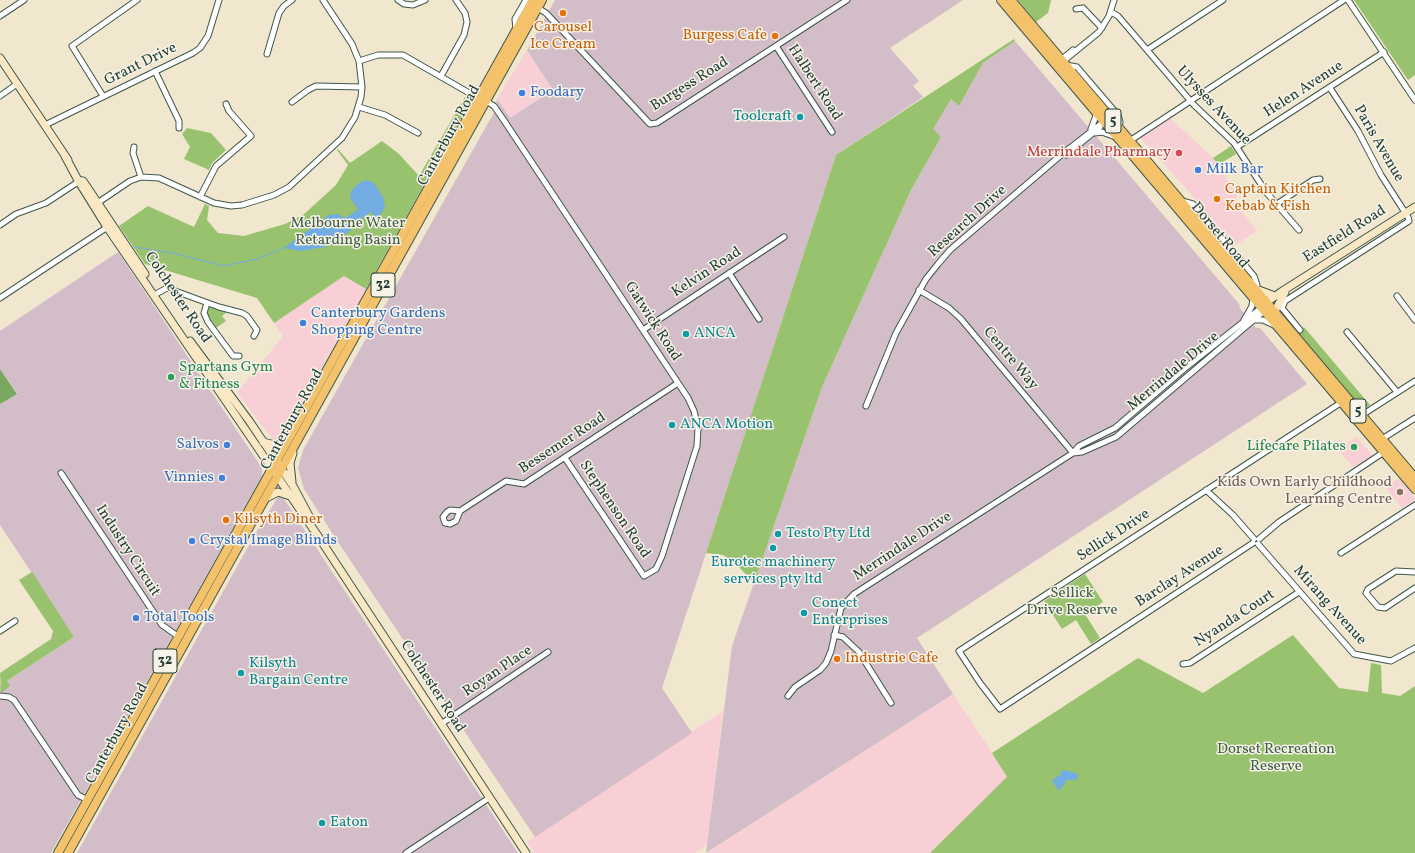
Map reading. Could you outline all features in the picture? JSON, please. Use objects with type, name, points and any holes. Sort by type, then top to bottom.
[{"type":"main road","name":"Canterbury Road","points":[[482,99],[516,30],[532,3],[542,0]]},
{"type":"main road","name":"Dorset Road","points":[[1002,0],[1062,63],[1097,113],[1119,128],[1124,141]]},
{"type":"main road","name":"Dorset Road","points":[[1011,0],[1124,141],[1172,196],[1253,298],[1268,308],[1278,328],[1344,399],[1362,415],[1414,482]]},
{"type":"main road","name":"Canterbury Road","points":[[68,853],[179,637],[291,436],[316,388],[354,328],[428,196],[482,99],[532,3]]},
{"type":"main road","name":"Colchester Road","points":[[0,58],[45,125],[109,226],[211,372],[241,410],[280,473],[291,498],[318,536],[526,853]]},
{"type":"main road","name":"Dorset Road","points":[[1172,196],[1182,201],[1344,399],[1384,452],[1414,482]]},
{"type":"main road","name":"Eastfield Road","points":[[1268,308],[1275,296],[1412,211]]},
{"type":"main road","name":"Eastfield Road","points":[[1268,308],[1289,288]]},
{"type":"main road","points":[[1255,289],[1275,296]]},
{"type":"main road","name":"Colchester Road","points":[[156,294],[195,358],[275,465]]},
{"type":"main road","name":"Canterbury Road","points":[[58,853],[88,800],[114,762],[266,498],[324,393],[354,328]]},
{"type":"main road","points":[[316,388],[324,393]]},
{"type":"main road","points":[[262,442],[272,445],[279,444],[291,436]]},
{"type":"main road","points":[[293,486],[290,463],[294,447]]},
{"type":"main road","name":"Colchester Road","points":[[280,473],[293,486],[318,536]]},
{"type":"main road","points":[[266,498],[278,492],[286,494],[291,498]]},
{"type":"street","points":[[0,16],[24,0]]},
{"type":"street","points":[[104,96],[72,46],[137,0]]},
{"type":"street","name":"Grant Drive","points":[[45,125],[200,48],[208,36],[219,0]]},
{"type":"street","points":[[267,54],[279,13],[284,6],[292,0]]},
{"type":"street","points":[[96,204],[140,177],[159,178],[214,203],[231,206],[242,205],[281,192],[342,138],[351,126],[359,107],[362,87],[359,61],[352,44],[323,0]]},
{"type":"street","points":[[398,0],[404,4],[412,5],[425,0]]},
{"type":"street","points":[[441,76],[464,35],[467,22],[465,13],[456,0]]},
{"type":"street","name":"Burgess Road","points":[[532,3],[546,13],[650,124],[657,123],[847,0]]},
{"type":"street","points":[[1114,0],[1110,14],[1096,36],[1080,48],[1068,52],[1062,63],[1077,67],[1118,115],[1120,122],[1119,128]]},
{"type":"street","points":[[1146,50],[1223,0]]},
{"type":"street","points":[[1095,132],[1102,132],[1114,139],[1124,141],[1344,0]]},
{"type":"street","points":[[1348,0],[1415,100]]},
{"type":"street","points":[[1076,9],[1083,6],[1102,28]]},
{"type":"street","name":"Ulysses Avenue","points":[[1110,14],[1120,19],[1189,100],[1237,147],[1262,186],[1299,230]]},
{"type":"street","name":"Halbert Road","points":[[776,46],[832,132]]},
{"type":"street","name":"Helen Avenue","points":[[1237,147],[1384,52]]},
{"type":"street","name":"Gatwick Road","points":[[359,61],[378,55],[403,55],[494,106],[678,383],[691,405],[698,428],[697,446],[662,556],[656,569],[644,576]]},
{"type":"street","points":[[155,71],[179,121],[179,128]]},
{"type":"street","points":[[0,96],[17,84]]},
{"type":"street","points":[[292,102],[316,86],[362,87]]},
{"type":"street","name":"Paris Avenue","points":[[1330,88],[1358,131],[1381,175],[1412,211]]},
{"type":"street","points":[[200,197],[216,166],[251,136],[229,111],[226,104]]},
{"type":"street","points":[[359,107],[385,116],[418,132]]},
{"type":"street","points":[[1087,134],[1094,126],[1097,113]]},
{"type":"street","name":"Research Drive","points":[[1043,172],[1095,132],[1107,119]]},
{"type":"street","name":"Research Drive","points":[[866,406],[896,333],[926,279],[950,250],[1087,134],[1107,119]]},
{"type":"street","points":[[134,147],[133,153],[140,177]]},
{"type":"street","points":[[1277,204],[1313,180],[1320,179]]},
{"type":"street","points":[[0,225],[16,214],[46,203],[80,181]]},
{"type":"street","points":[[1300,330],[1282,308],[1285,301],[1406,224],[1412,211]]},
{"type":"street","points":[[0,298],[109,226]]},
{"type":"street","name":"Kelvin Road","points":[[643,330],[784,237]]},
{"type":"street","points":[[729,273],[759,319]]},
{"type":"street","points":[[156,294],[167,288],[207,303],[245,314],[257,330],[254,336]]},
{"type":"street","points":[[1289,288],[1302,290]]},
{"type":"street","name":"Centre Way","points":[[920,290],[949,308],[961,319],[1073,452]]},
{"type":"street","points":[[1397,296],[1415,320]]},
{"type":"street","points":[[1241,325],[1252,306],[1253,298]]},
{"type":"street","points":[[207,303],[204,313],[206,319],[236,356]]},
{"type":"street","name":"Merrindale Drive","points":[[1073,452],[1082,452],[1116,437],[1268,308]]},
{"type":"street","name":"Merrindale Drive","points":[[788,696],[795,687],[820,670],[826,663],[831,651],[841,608],[854,594],[1073,452],[1079,446],[1115,428],[1194,361],[1241,325],[1268,308]]},
{"type":"street","points":[[1255,320],[1263,320],[1278,328]]},
{"type":"street","points":[[1347,332],[1397,392]]},
{"type":"street","points":[[1194,361],[1199,366]]},
{"type":"street","points":[[1362,415],[1415,381]]},
{"type":"street","name":"Bessemer Road","points":[[460,511],[506,481],[524,484],[678,383]]},
{"type":"street","points":[[1161,389],[1165,395]]},
{"type":"street","name":"Sellick Drive","points":[[1000,709],[980,683],[959,651],[1344,399]]},
{"type":"street","points":[[1382,439],[1415,418]]},
{"type":"street","name":"Barclay Avenue","points":[[1000,709],[1256,541],[1279,522],[1384,452]]},
{"type":"street","name":"Stephenson Road","points":[[565,458],[644,576]]},
{"type":"street","name":"Industry Circuit","points":[[61,473],[162,625],[179,637]]},
{"type":"street","name":"Mirang Avenue","points":[[1206,490],[1234,516],[1356,656],[1394,661],[1415,648]]},
{"type":"street","points":[[1341,553],[1415,505]]},
{"type":"street","points":[[1415,572],[1396,571],[1368,589],[1366,593],[1378,607],[1385,608],[1415,588]]},
{"type":"street","name":"Nyanda Court","points":[[1183,664],[1190,663],[1299,592]]},
{"type":"street","points":[[0,631],[15,621]]},
{"type":"street","points":[[834,635],[843,638],[859,652],[891,703]]},
{"type":"street","name":"Royan Place","points":[[441,724],[548,652]]},
{"type":"street","points":[[0,696],[9,697],[14,700],[78,795],[88,800]]},
{"type":"street","points":[[406,853],[489,798]]},
{"type":"shaded area","points":[[555,0],[963,0],[890,48],[919,81],[913,86],[923,97],[836,155],[662,688],[692,733],[535,837],[336,539],[304,489],[298,468],[303,450],[496,109],[497,99],[510,118],[553,90],[527,50]]},
{"type":"shaded area","points":[[1015,41],[1240,305],[1239,307],[1256,328],[1260,328],[1307,384],[917,638],[953,694],[706,853],[732,646],[822,387],[911,190],[941,137],[932,129],[951,99],[959,106],[983,63]]},
{"type":"shaded area","points":[[527,50],[553,90],[510,118],[497,99]]},
{"type":"shaded area","points":[[1170,118],[1213,158],[1237,194],[1237,205],[1257,231],[1234,246],[1192,195],[1140,137]]},
{"type":"shaded area","points":[[118,252],[262,468],[262,476],[51,853],[0,853],[0,686],[74,637],[0,525],[0,404],[17,393],[0,369],[0,331]]},
{"type":"shaded area","points":[[344,276],[366,289],[282,437],[278,440],[272,439],[237,393],[283,336],[274,323]]},
{"type":"shaded area","points":[[1357,437],[1374,457],[1355,470],[1338,449]]},
{"type":"shaded area","name":"Kids Own Early Childhood Learning Centre","points":[[1399,478],[1415,497],[1415,500],[1402,508],[1385,487]]},
{"type":"shaded area","points":[[278,497],[284,499],[518,853],[77,853],[262,522]]},
{"type":"shaded area","points":[[953,694],[1008,777],[930,853],[707,853]]},
{"type":"shaded area","points":[[723,711],[707,845],[695,853],[534,853],[527,842]]},
{"type":"green space","points":[[1018,0],[1051,0],[1048,13],[1036,22]]},
{"type":"green space","points":[[1354,0],[1415,0],[1415,75],[1408,80]]},
{"type":"green space","points":[[1014,39],[1015,41],[983,63],[959,106],[951,99],[933,129],[941,137],[911,190],[822,387],[754,583],[737,565],[723,555],[706,553],[836,155]]},
{"type":"green space","name":"Melbourne Water Retarding Basin","points":[[465,97],[469,100],[469,104],[366,289],[344,276],[274,323],[257,298],[145,264],[119,226],[148,206],[194,227],[205,204],[209,206],[207,220],[218,233],[244,236],[285,224],[303,215],[336,185],[348,165],[337,150],[338,149],[350,163],[382,141],[399,154],[419,176]]},
{"type":"green space","points":[[187,128],[211,133],[226,150],[212,163],[209,170],[184,159],[190,147],[182,134]]},
{"type":"green space","points":[[1231,146],[1236,154],[1218,165],[1213,158]]},
{"type":"green space","points":[[209,306],[227,312],[222,316],[226,321],[216,328],[207,314]]},
{"type":"green space","points":[[1304,327],[1370,405],[1362,410],[1298,333]]},
{"type":"green space","points":[[0,369],[17,394],[0,404]]},
{"type":"green space","points":[[32,572],[74,637],[7,681],[10,686],[1,693],[0,673],[51,639],[53,631],[19,580]]},
{"type":"green space","name":"Sellick Drive Reserve","points":[[1085,574],[1103,602],[1085,614],[1100,638],[1091,644],[1076,620],[1062,629],[1044,601]]},
{"type":"green space","name":"Dorset Recreation Reserve","points":[[1293,635],[1339,688],[1368,692],[1371,663],[1381,665],[1382,693],[1400,696],[1415,686],[1415,853],[930,853],[1007,777],[992,753],[1138,658],[1203,693]]},
{"type":"water","points":[[365,180],[373,182],[383,197],[385,207],[377,220],[371,212],[355,223],[350,231],[325,247],[300,251],[284,248],[329,215],[338,214],[345,218],[358,209],[350,198],[351,191]]},
{"type":"water","points":[[1063,770],[1076,773],[1078,778],[1075,780],[1067,780],[1059,791],[1052,781],[1057,776],[1060,777],[1060,773]]},
{"type":"waterway","points":[[134,247],[173,253],[224,266],[257,259],[284,248]]},
{"type":"place","name":"Carousel Ice Cream","points":[[563,13]]},
{"type":"place","name":"Burgess Cafe","points":[[775,36]]},
{"type":"place","name":"Foodary","points":[[522,93]]},
{"type":"place","name":"Toolcraft","points":[[800,117]]},
{"type":"place","name":"Merrindale Pharmacy","points":[[1179,153]]},
{"type":"place","name":"Milk Bar","points":[[1198,170]]},
{"type":"place","name":"Captain Kitchen Kebab & Fish","points":[[1217,199]]},
{"type":"place","name":"Canterbury Gardens Shopping Centre","points":[[303,323]]},
{"type":"place","name":"ANCA","points":[[686,334]]},
{"type":"place","name":"Spartans Gym & Fitness","points":[[171,377]]},
{"type":"place","name":"ANCA Motion","points":[[672,425]]},
{"type":"place","name":"Salvos","points":[[227,445]]},
{"type":"place","name":"Lifecare Pilates","points":[[1354,447]]},
{"type":"place","name":"Vinnies","points":[[222,478]]},
{"type":"place","name":"Kids Own Early Childhood Learning Centre","points":[[1400,492]]},
{"type":"place","name":"Kilsyth Diner","points":[[226,520]]},
{"type":"place","name":"Testo Pty Ltd","points":[[778,534]]},
{"type":"place","name":"Crystal Image Blinds","points":[[192,541]]},
{"type":"place","name":"Eurotec machinery services pty ltd","points":[[773,548]]},
{"type":"place","name":"Conect Enterprises","points":[[804,613]]},
{"type":"place","name":"Total Tools","points":[[136,618]]},
{"type":"place","name":"Industrie Cafe","points":[[837,659]]},
{"type":"place","name":"Kilsyth Bargain Centre","points":[[241,673]]},
{"type":"place","name":"Eaton","points":[[322,823]]}]
